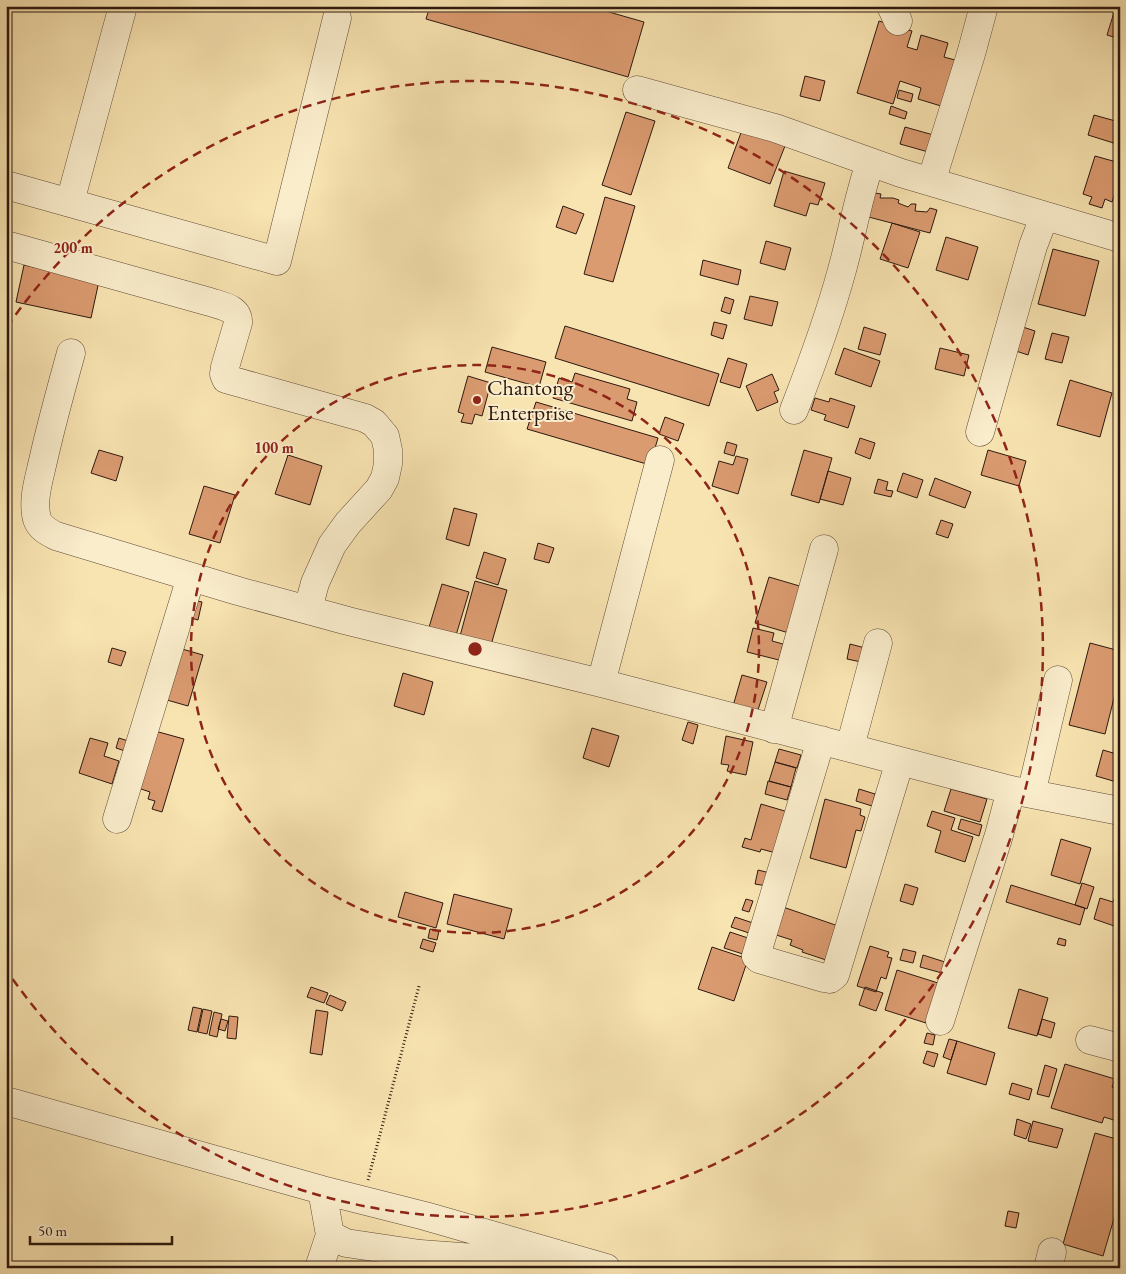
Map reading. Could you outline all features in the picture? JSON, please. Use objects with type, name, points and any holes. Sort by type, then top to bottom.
[{"type":"street","points":[[70,202],[124,6]]},
{"type":"street","points":[[932,182],[972,54],[984,6]]},
{"type":"street","points":[[6,185],[276,261],[337,18]]},
{"type":"street","points":[[637,90],[775,128],[870,163],[1044,217],[1120,238]]},
{"type":"street","points":[[794,410],[817,351],[842,269],[859,195],[870,163]]},
{"type":"street","points":[[980,432],[1033,246],[1044,217]]},
{"type":"street","points":[[6,245],[210,302],[235,311],[238,323],[224,367],[226,379],[351,414],[374,423],[384,436],[388,450],[385,478],[379,489],[348,523],[332,545],[315,583],[311,598],[311,611]]},
{"type":"street","points":[[71,353],[48,436],[35,506],[38,521],[45,530],[56,536],[311,611],[464,651],[601,683],[1021,792],[1120,811]]},
{"type":"street","points":[[601,683],[660,460]]},
{"type":"street","points":[[774,729],[824,549]]},
{"type":"street","points":[[117,819],[191,577]]},
{"type":"street","points":[[850,748],[878,643]]},
{"type":"street","points":[[940,1021],[1004,821],[1021,792],[1058,680]]},
{"type":"street","points":[[821,740],[756,956],[759,959],[824,978],[830,979],[835,974],[900,760]]},
{"type":"street","points":[[1090,1040],[1120,1048]]},
{"type":"street","points":[[6,1101],[322,1190],[425,1216],[606,1268]]},
{"type":"street","points":[[320,1268],[330,1235],[322,1190]]},
{"type":"street","points":[[330,1235],[346,1243],[418,1261],[541,1262],[567,1257]]},
{"type":"path","points":[[362,1200],[419,986]]},
{"type":"building","points":[[393,6],[413,6],[412,12]]},
{"type":"building","points":[[430,6],[588,6],[644,22],[628,77],[426,19]]},
{"type":"building","points":[[1059,6],[1072,6],[1070,12],[1058,8]]},
{"type":"building","points":[[1116,6],[1120,6],[1120,39],[1107,35]]},
{"type":"building","points":[[879,21],[912,31],[907,47],[917,50],[921,35],[948,43],[944,57],[955,60],[941,106],[918,99],[921,88],[900,81],[893,104],[857,93]]},
{"type":"building","points":[[805,76],[825,81],[820,101],[800,96]]},
{"type":"building","points":[[899,90],[913,94],[911,102],[897,98]]},
{"type":"building","points":[[891,106],[907,112],[905,119],[889,114]]},
{"type":"building","points":[[626,112],[655,121],[631,195],[602,185]]},
{"type":"building","points":[[1094,115],[1119,122],[1120,120],[1120,145],[1088,135]]},
{"type":"building","points":[[905,127],[937,136],[932,153],[900,144]]},
{"type":"building","points":[[742,130],[785,146],[770,184],[728,168]]},
{"type":"building","points":[[1095,156],[1120,163],[1120,178],[1112,202],[1105,199],[1102,208],[1089,204],[1092,197],[1083,194]]},
{"type":"building","points":[[784,171],[825,183],[818,205],[810,203],[806,216],[774,206]]},
{"type":"building","points":[[863,191],[881,194],[880,198],[899,200],[898,203],[908,207],[911,204],[916,204],[915,211],[927,212],[930,208],[937,210],[930,233],[857,214]]},
{"type":"building","points":[[605,197],[635,206],[613,282],[584,274]]},
{"type":"building","points":[[563,206],[584,214],[576,234],[556,227]]},
{"type":"building","points":[[892,223],[920,232],[908,268],[880,259]]},
{"type":"building","points":[[946,237],[978,247],[968,280],[936,270]]},
{"type":"building","points":[[766,241],[791,248],[785,270],[760,263]]},
{"type":"building","points":[[1053,249],[1099,261],[1085,316],[1038,304]]},
{"type":"building","points":[[703,260],[741,270],[738,285],[700,275]]},
{"type":"building","points":[[24,265],[99,281],[91,318],[16,302]]},
{"type":"building","points":[[750,296],[778,302],[772,326],[744,319]]},
{"type":"building","points":[[725,297],[734,300],[730,314],[721,311]]},
{"type":"building","points":[[714,322],[727,325],[723,339],[711,335]]},
{"type":"building","points":[[565,326],[719,374],[709,406],[555,358]]},
{"type":"building","points":[[864,327],[886,334],[880,355],[858,349]]},
{"type":"building","points":[[1023,327],[1035,331],[1028,355],[1016,351]]},
{"type":"building","points":[[1052,333],[1069,337],[1062,363],[1045,359]]},
{"type":"building","points":[[492,347],[546,362],[539,387],[485,372]]},
{"type":"building","points":[[844,348],[880,361],[871,387],[835,374]]},
{"type":"building","points":[[940,348],[969,355],[964,376],[935,369]]},
{"type":"building","points":[[728,358],[747,364],[740,388],[720,382]]},
{"type":"building","points":[[575,373],[630,389],[627,399],[637,402],[632,421],[553,398],[559,378],[572,382]]},
{"type":"building","points":[[772,374],[779,390],[774,392],[778,402],[757,411],[746,386]]},
{"type":"building","points":[[468,376],[491,383],[482,416],[475,414],[472,424],[461,422],[464,414],[458,412]]},
{"type":"building","points":[[1070,380],[1112,393],[1100,437],[1057,425]]},
{"type":"building","points":[[815,398],[829,402],[830,398],[855,406],[848,428],[824,420],[826,415],[811,410]]},
{"type":"building","points":[[536,402],[658,438],[650,465],[527,429]]},
{"type":"building","points":[[665,417],[684,424],[678,441],[659,434]]},
{"type":"building","points":[[860,438],[875,443],[870,459],[855,453]]},
{"type":"building","points":[[727,442],[737,445],[734,456],[724,453]]},
{"type":"building","points":[[99,450],[123,457],[116,481],[91,473]]},
{"type":"building","points":[[804,450],[832,458],[819,503],[791,495]]},
{"type":"building","points":[[988,450],[1026,461],[1019,486],[981,475]]},
{"type":"building","points":[[288,455],[322,466],[310,505],[275,494]]},
{"type":"building","points":[[736,456],[748,459],[738,494],[712,486],[719,461],[733,465]]},
{"type":"building","points":[[828,471],[851,478],[843,505],[820,499]]},
{"type":"building","points":[[903,473],[923,480],[917,498],[897,491]]},
{"type":"building","points":[[935,478],[971,492],[965,508],[929,495]]},
{"type":"building","points":[[878,479],[888,482],[886,490],[893,491],[891,497],[874,493]]},
{"type":"building","points":[[204,486],[235,495],[220,543],[189,534]]},
{"type":"building","points":[[454,508],[477,514],[469,546],[446,539]]},
{"type":"building","points":[[941,520],[953,524],[948,538],[936,534]]},
{"type":"building","points":[[538,543],[554,548],[549,563],[534,559]]},
{"type":"building","points":[[484,552],[506,559],[498,585],[476,578]]},
{"type":"building","points":[[769,577],[803,587],[789,633],[755,623]]},
{"type":"building","points":[[475,581],[507,590],[491,645],[460,636]]},
{"type":"building","points":[[442,584],[469,592],[454,642],[427,634]]},
{"type":"building","points":[[189,599],[202,602],[198,620],[184,616]]},
{"type":"building","points":[[753,628],[774,633],[772,641],[783,644],[779,660],[747,652]]},
{"type":"building","points":[[1090,643],[1120,651],[1120,674],[1105,734],[1069,725]]},
{"type":"building","points":[[850,644],[869,649],[866,663],[847,659]]},
{"type":"building","points":[[112,648],[126,652],[121,666],[108,662]]},
{"type":"building","points":[[182,649],[203,655],[188,706],[167,700]]},
{"type":"building","points":[[403,673],[433,682],[424,715],[394,706]]},
{"type":"building","points":[[742,675],[767,682],[757,713],[733,706]]},
{"type":"building","points":[[688,722],[698,725],[693,744],[682,740]]},
{"type":"building","points":[[592,728],[619,736],[609,767],[583,758]]},
{"type":"building","points":[[155,731],[184,739],[162,812],[152,809],[155,801],[148,799],[150,792],[138,788]]},
{"type":"building","points":[[726,736],[753,742],[746,775],[727,771],[729,765],[721,764]]},
{"type":"building","points":[[90,738],[108,743],[104,756],[119,761],[112,784],[79,773]]},
{"type":"building","points":[[119,738],[137,744],[134,754],[116,748]]},
{"type":"building","points":[[779,749],[801,755],[797,768],[775,762]]},
{"type":"building","points":[[1103,750],[1120,755],[1120,783],[1096,776]]},
{"type":"building","points":[[775,762],[796,768],[791,787],[769,781]]},
{"type":"building","points":[[768,781],[791,787],[787,800],[765,794]]},
{"type":"building","points":[[859,789],[875,794],[872,806],[856,801]]},
{"type":"building","points":[[951,789],[987,799],[980,822],[944,811]]},
{"type":"building","points":[[825,799],[861,809],[860,815],[865,817],[861,831],[856,830],[846,868],[810,858]]},
{"type":"building","points":[[761,804],[788,812],[776,853],[761,849],[760,852],[742,847],[745,838],[751,840]]},
{"type":"building","points":[[932,811],[955,818],[951,830],[973,837],[965,862],[935,852],[941,831],[927,826]]},
{"type":"building","points":[[961,819],[982,825],[979,836],[958,829]]},
{"type":"building","points":[[1061,839],[1091,848],[1080,884],[1051,875]]},
{"type":"building","points":[[758,870],[770,873],[767,886],[755,884]]},
{"type":"building","points":[[1082,883],[1094,887],[1087,909],[1075,905]]},
{"type":"building","points":[[905,884],[918,888],[913,905],[900,901]]},
{"type":"building","points":[[1011,885],[1085,908],[1080,925],[1006,902]]},
{"type":"building","points":[[405,892],[443,903],[436,928],[398,917]]},
{"type":"building","points":[[1116,893],[1120,894],[1120,928],[1094,919],[1100,898],[1113,902]]},
{"type":"building","points":[[454,894],[512,909],[504,939],[447,924]]},
{"type":"building","points":[[746,899],[753,901],[749,912],[742,910]]},
{"type":"building","points":[[783,907],[847,929],[835,963],[802,952],[803,950],[790,945],[792,940],[773,934]]},
{"type":"building","points":[[735,917],[756,924],[752,934],[731,927]]},
{"type":"building","points":[[430,929],[439,931],[437,940],[428,938]]},
{"type":"building","points":[[730,932],[751,939],[746,955],[724,948]]},
{"type":"building","points":[[1059,938],[1066,940],[1065,946],[1057,944]]},
{"type":"building","points":[[423,939],[436,943],[433,952],[420,948]]},
{"type":"building","points":[[870,946],[889,952],[887,957],[892,958],[886,979],[881,977],[876,992],[857,986]]},
{"type":"building","points":[[712,947],[748,959],[734,1001],[698,989]]},
{"type":"building","points":[[903,949],[916,952],[913,963],[900,960]]},
{"type":"building","points":[[923,955],[945,962],[942,973],[920,967]]},
{"type":"building","points":[[897,970],[938,983],[926,1023],[885,1010]]},
{"type":"building","points":[[311,987],[328,993],[324,1003],[307,997]]},
{"type":"building","points":[[865,987],[883,993],[876,1011],[859,1005]]},
{"type":"building","points":[[1019,989],[1048,998],[1037,1036],[1008,1028]]},
{"type":"building","points":[[330,995],[346,1002],[342,1011],[326,1004]]},
{"type":"building","points":[[193,1007],[202,1009],[197,1032],[188,1030]]},
{"type":"building","points":[[203,1009],[212,1011],[207,1034],[198,1032]]},
{"type":"building","points":[[316,1010],[328,1012],[322,1055],[310,1053]]},
{"type":"building","points":[[214,1012],[222,1014],[217,1037],[209,1035]]},
{"type":"building","points":[[229,1016],[238,1017],[236,1039],[227,1038]]},
{"type":"building","points":[[221,1019],[228,1021],[225,1031],[218,1029]]},
{"type":"building","points":[[1042,1019],[1055,1023],[1051,1038],[1038,1034]]},
{"type":"building","points":[[927,1033],[935,1035],[933,1045],[924,1043]]},
{"type":"building","points":[[949,1039],[957,1041],[951,1060],[943,1057]]},
{"type":"building","points":[[957,1041],[995,1053],[986,1085],[947,1073]]},
{"type":"building","points":[[927,1051],[938,1054],[934,1067],[923,1063]]},
{"type":"building","points":[[1065,1064],[1115,1079],[1112,1087],[1120,1089],[1120,1111],[1117,1121],[1104,1117],[1102,1123],[1051,1108]]},
{"type":"building","points":[[1045,1065],[1057,1069],[1049,1097],[1037,1094]]},
{"type":"building","points":[[1012,1083],[1032,1089],[1029,1100],[1009,1094]]},
{"type":"building","points":[[1017,1119],[1031,1124],[1026,1139],[1014,1135]]},
{"type":"building","points":[[1033,1121],[1063,1129],[1057,1148],[1028,1141]]},
{"type":"building","points":[[1095,1133],[1120,1140],[1120,1198],[1103,1256],[1063,1244]]},
{"type":"building","points":[[1008,1211],[1019,1213],[1016,1228],[1005,1226]]},
{"type":"place","name":"Chantong Enterprise","points":[[477,400]]}]
